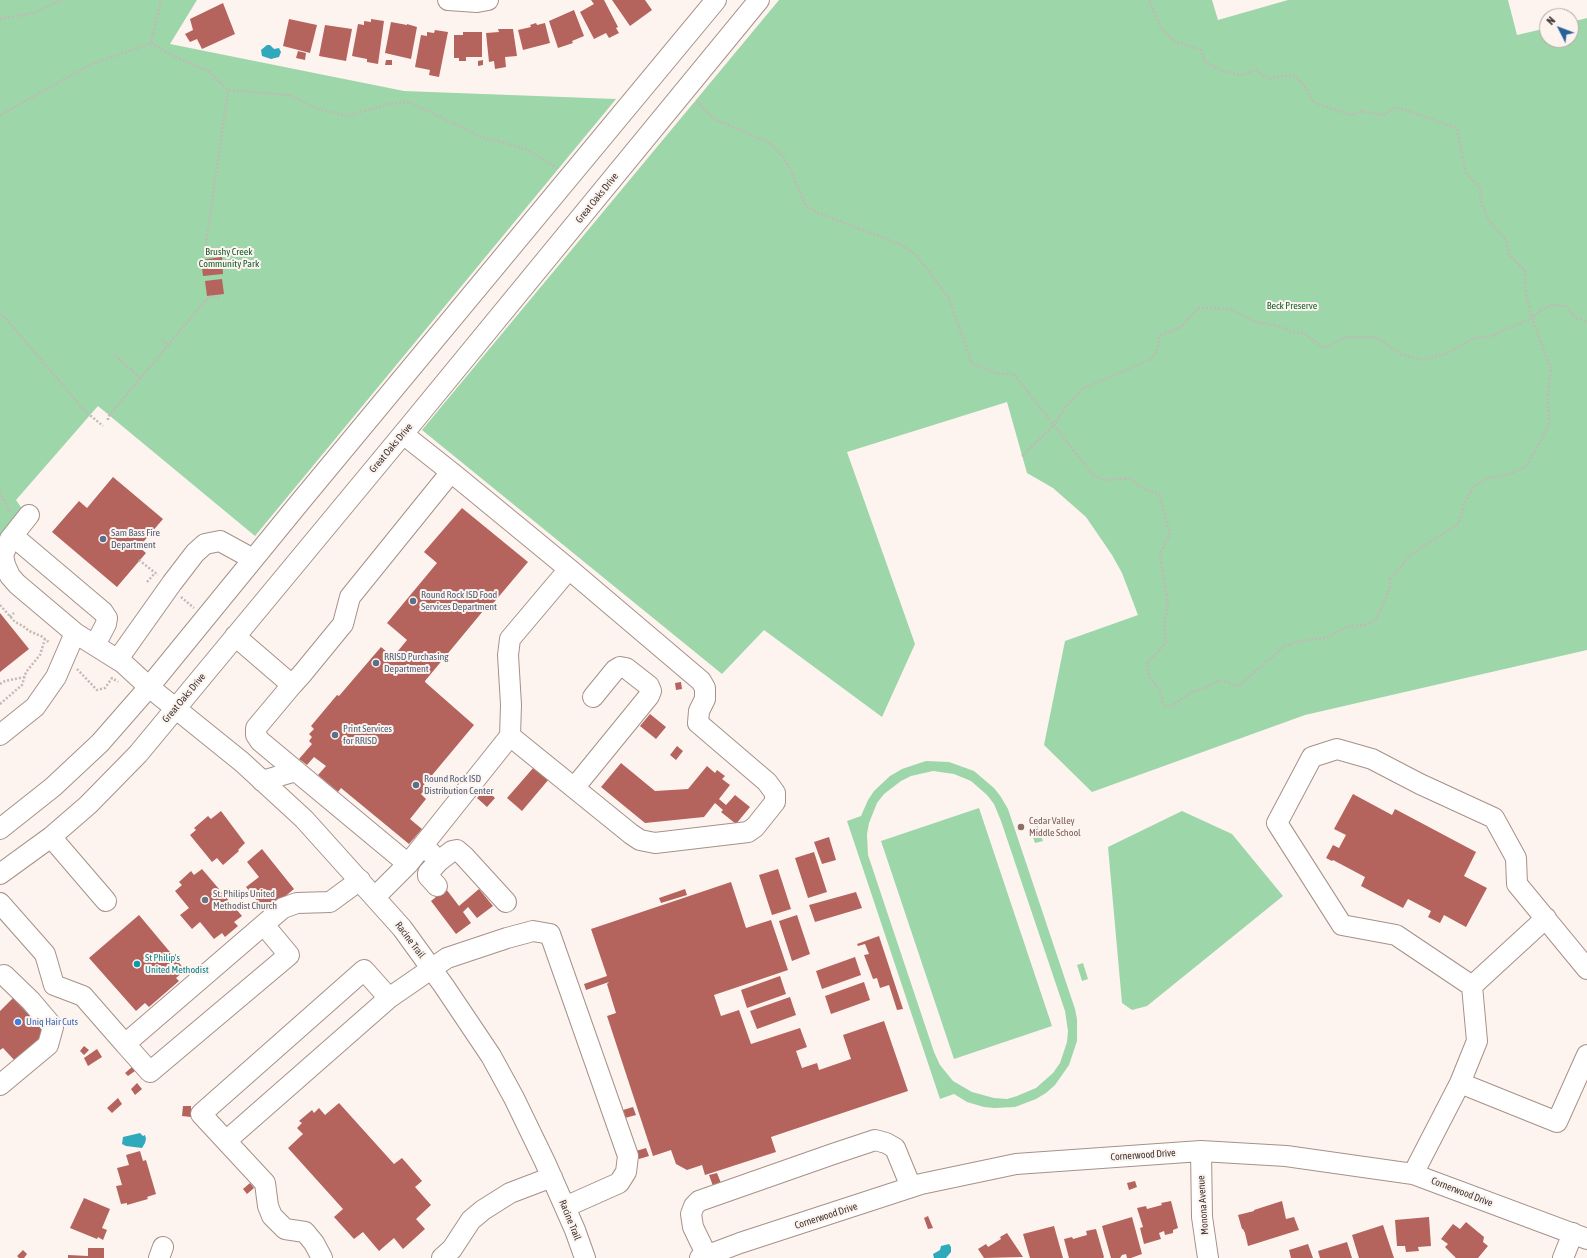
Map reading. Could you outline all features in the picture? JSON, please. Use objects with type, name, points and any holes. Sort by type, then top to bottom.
[{"type":"street","points":[[448,0],[477,2],[488,0]]},
{"type":"street","points":[[0,829],[53,787],[94,748],[149,687],[253,559],[716,0]]},
{"type":"street","name":"Great Oaks Drive","points":[[0,874],[51,836],[88,805],[122,771],[176,709],[759,0]]},
{"type":"street","points":[[403,434],[569,569],[701,681],[705,688],[705,698],[699,711],[698,723],[767,782],[774,793],[775,802],[755,827],[748,832],[655,842],[640,840],[510,736]]},
{"type":"street","points":[[408,864],[260,741],[256,735],[256,728],[343,624],[350,597],[451,472]]},
{"type":"street","name":"Racine Trail","points":[[20,516],[13,536],[3,555],[5,565],[10,576],[17,584],[74,633],[118,659],[149,687],[242,762],[304,819],[402,928],[491,1056],[514,1098],[552,1177],[585,1258]]},
{"type":"street","points":[[13,536],[103,612],[107,618],[106,624],[95,645]]},
{"type":"street","points":[[118,659],[172,583],[195,553],[205,544],[220,541],[253,559]]},
{"type":"street","points":[[376,898],[408,864],[510,736],[511,705],[508,655],[510,639],[569,569]]},
{"type":"street","points":[[0,735],[35,707],[56,677],[74,633]]},
{"type":"street","points":[[235,636],[292,685]]},
{"type":"street","points":[[574,788],[649,696],[651,691],[649,686],[626,668],[620,667],[615,670],[593,697]]},
{"type":"street","points":[[1472,986],[1396,935],[1342,925],[1277,823],[1312,757],[1337,749],[1372,759],[1420,784],[1494,818],[1516,858],[1517,884],[1587,969]]},
{"type":"street","points":[[262,781],[296,771]]},
{"type":"street","points":[[51,836],[106,901]]},
{"type":"street","points":[[423,845],[439,861]]},
{"type":"street","points":[[437,886],[428,876],[428,873],[439,861],[452,851],[457,850],[506,902]]},
{"type":"street","points":[[125,1044],[283,908],[297,903],[330,902],[360,880]]},
{"type":"street","points":[[0,903],[45,954],[54,985],[83,996],[150,1072],[289,955],[264,925]]},
{"type":"street","points":[[1472,986],[1546,918]]},
{"type":"street","points":[[226,1141],[389,998],[431,968],[447,958],[507,938],[533,931],[550,934],[628,1156],[626,1172],[619,1183],[565,1207]]},
{"type":"street","points":[[322,1258],[314,1243],[305,1232],[285,1229],[272,1216],[268,1206],[264,1183],[201,1114],[364,970],[389,998]]},
{"type":"street","points":[[0,1085],[48,1045],[53,1027],[31,1001],[1,973]]},
{"type":"street","points":[[1414,1174],[1460,1083],[1477,1041],[1472,986]]},
{"type":"street","points":[[1460,1083],[1557,1122],[1587,1055]]},
{"type":"street","points":[[703,1257],[693,1227],[691,1214],[694,1206],[699,1201],[833,1154],[875,1140],[886,1142],[896,1148],[911,1187]]},
{"type":"street","name":"Cornerwood Drive","points":[[703,1257],[740,1243],[921,1184],[1016,1164],[1201,1152],[1286,1156],[1414,1174],[1580,1236]]},
{"type":"street","name":"Monona Avenue","points":[[1201,1152],[1202,1216],[1208,1258]]},
{"type":"street","points":[[442,1258],[452,1250],[471,1220],[483,1210],[510,1192],[552,1177]]},
{"type":"street","points":[[1563,1258],[1580,1236]]},
{"type":"path","points":[[0,19],[33,13],[62,0]]},
{"type":"path","points":[[151,43],[161,0]]},
{"type":"path","points":[[692,97],[714,119],[768,142],[783,156],[806,206],[821,214],[902,245],[916,255],[949,298],[972,364],[999,374],[1014,374],[1092,474],[1103,480],[1130,478],[1143,489],[1159,494],[1170,534],[1160,554],[1168,608],[1164,623],[1166,643],[1147,662],[1149,676],[1160,691],[1164,705],[1172,706],[1190,693],[1207,687],[1220,680],[1239,686],[1284,646],[1300,640],[1326,638],[1349,626],[1366,625],[1376,620],[1390,588],[1390,578],[1410,555],[1458,524],[1465,502],[1473,487],[1488,478],[1506,475],[1526,467],[1549,425],[1548,394],[1551,369],[1532,318],[1526,294],[1525,271],[1509,254],[1506,240],[1489,221],[1480,200],[1481,188],[1466,174],[1457,128],[1396,107],[1383,115],[1362,111],[1351,115],[1313,102],[1306,89],[1295,76],[1281,76],[1269,79],[1256,70],[1240,75],[1223,71],[1205,62],[1201,50],[1173,41],[1161,28],[1149,0]]},
{"type":"path","points":[[151,43],[173,56],[208,71],[228,90],[289,95],[316,108],[346,116],[389,104],[410,102],[482,137],[526,149],[561,171]]},
{"type":"path","points":[[0,115],[92,64],[151,43]]},
{"type":"path","points":[[205,252],[228,90]]},
{"type":"path","points":[[108,420],[108,417],[205,301],[210,297],[220,297]]},
{"type":"path","points":[[1022,456],[1054,425],[1066,406],[1082,389],[1151,359],[1158,348],[1159,336],[1180,328],[1198,308],[1231,309],[1253,321],[1281,327],[1292,332],[1304,333],[1323,348],[1347,338],[1376,337],[1401,354],[1424,360],[1448,353],[1474,338],[1491,336],[1532,318],[1541,310],[1552,305],[1567,306],[1575,318],[1587,321]]},
{"type":"path","points":[[0,314],[6,319],[85,411],[104,426]]},
{"type":"path","points":[[162,340],[168,346]]},
{"type":"path","points":[[115,356],[140,378]]},
{"type":"path","points":[[0,492],[20,516]]},
{"type":"path","points":[[139,560],[163,580]]},
{"type":"path","points":[[147,582],[155,573]]},
{"type":"path","points":[[178,594],[198,611]]},
{"type":"path","points":[[0,605],[10,617],[28,631],[42,636],[50,643]]},
{"type":"path","points":[[10,617],[14,613]]},
{"type":"path","points":[[0,704],[22,686],[26,672],[40,655],[45,639]]},
{"type":"path","points":[[74,665],[97,690],[104,688],[112,678],[119,683],[124,683]]},
{"type":"path","points":[[0,684],[25,677]]},
{"type":"green space","name":"Brushy Creek Community Park","points":[[0,0],[197,0],[170,44],[404,91],[616,99],[255,536],[98,406],[16,500],[25,513],[3,535],[0,534]]},
{"type":"green space","name":"Beck Preserve","points":[[779,0],[1212,0],[1218,20],[1288,0],[1508,0],[1517,35],[1539,30],[1539,48],[1579,48],[1579,20],[1587,18],[1587,650],[1305,715],[1092,792],[1044,745],[1065,641],[1138,615],[1122,573],[1112,555],[1086,517],[1053,488],[1027,473],[1007,402],[847,452],[915,644],[882,717],[764,630],[722,674],[422,430]]},
{"type":"green space","points":[[926,761],[949,762],[974,771],[994,788],[1001,797],[1008,809],[1075,1009],[1077,1019],[1077,1041],[1069,1065],[1055,1085],[1046,1093],[1036,1099],[1015,1107],[984,1107],[967,1102],[954,1094],[940,1099],[847,821],[861,816],[874,791],[890,776],[902,769]],"holes":[[[933,771],[954,774],[971,781],[987,795],[994,804],[1065,1011],[1068,1031],[1067,1042],[1060,1063],[1053,1073],[1036,1088],[1007,1099],[994,1098],[972,1092],[953,1081],[940,1065],[934,1052],[868,855],[867,834],[869,823],[877,803],[884,794],[901,781],[911,776]]]},
{"type":"green space","points":[[979,808],[1052,1026],[954,1059],[881,841]]},
{"type":"green space","points":[[1182,811],[1232,834],[1283,896],[1147,1006],[1132,1010],[1122,1003],[1108,847]]},
{"type":"green space","points":[[1038,826],[1043,841],[1035,843],[1030,829]]},
{"type":"green space","points":[[1083,963],[1088,979],[1082,981],[1077,965]]},
{"type":"water","points":[[267,45],[270,45],[274,49],[279,48],[281,52],[279,57],[271,59],[262,56],[261,50]]},
{"type":"water","points":[[140,1133],[143,1136],[145,1135],[146,1139],[142,1148],[122,1144],[123,1137]]},
{"type":"water","points":[[949,1244],[951,1247],[951,1252],[946,1258],[934,1258],[933,1254],[940,1250],[941,1246]]},
{"type":"building","points":[[591,0],[604,0],[618,27],[616,28],[619,33],[609,38],[606,33],[594,39],[580,12],[594,4]]},
{"type":"building","points":[[612,0],[645,0],[652,10],[630,26]]},
{"type":"building","points":[[223,3],[235,34],[202,49],[197,39],[190,42],[185,34],[193,30],[190,19]]},
{"type":"building","points":[[574,10],[584,36],[572,41],[573,43],[558,48],[549,21]]},
{"type":"building","points":[[289,19],[317,25],[310,53],[283,46]]},
{"type":"building","points":[[371,19],[384,21],[378,64],[367,62],[367,59],[352,56],[358,24],[364,25],[364,21],[371,22]]},
{"type":"building","points":[[391,22],[417,27],[411,59],[385,53]]},
{"type":"building","points":[[536,23],[537,25],[545,23],[550,43],[523,50],[518,30],[531,27],[530,25]]},
{"type":"building","points":[[325,25],[352,29],[346,61],[319,56]]},
{"type":"building","points":[[498,29],[513,29],[517,56],[505,57],[506,67],[495,69],[494,61],[489,62],[486,33],[499,32]]},
{"type":"building","points":[[435,30],[448,32],[439,77],[429,75],[430,70],[415,67],[421,35],[427,36],[427,32],[434,33]]},
{"type":"building","points":[[463,32],[482,32],[482,57],[466,57],[466,61],[459,61],[459,58],[454,58],[454,35],[463,35]]},
{"type":"building","points":[[298,51],[306,53],[305,60],[296,58]]},
{"type":"building","points":[[386,60],[392,60],[392,65],[385,65]]},
{"type":"building","points":[[483,60],[483,65],[478,66],[478,61]]},
{"type":"building","points":[[222,257],[223,274],[203,276],[201,260]]},
{"type":"building","points":[[222,279],[224,294],[207,296],[205,281]]},
{"type":"building","name":"Sam Bass Fire Department","points":[[113,477],[163,519],[139,547],[146,553],[117,587],[52,532],[79,501],[87,508]]},
{"type":"building","points":[[462,508],[528,562],[490,607],[488,605],[425,681],[474,725],[423,786],[426,789],[421,794],[426,799],[410,819],[422,829],[409,844],[341,788],[338,792],[318,775],[326,766],[314,757],[307,765],[299,759],[312,744],[309,741],[312,737],[309,734],[314,729],[311,726],[337,695],[339,696],[381,647],[393,657],[407,640],[387,623],[437,563],[424,552]]},
{"type":"building","points":[[0,613],[29,649],[0,672]]},
{"type":"building","points":[[681,682],[682,689],[676,690],[675,683]]},
{"type":"building","points":[[650,714],[666,727],[656,739],[640,726]]},
{"type":"building","points":[[677,746],[683,751],[676,760],[670,755]]},
{"type":"building","points":[[621,763],[655,791],[688,789],[707,766],[715,773],[717,770],[725,776],[722,779],[730,785],[719,799],[726,805],[735,795],[750,807],[736,824],[721,812],[723,810],[715,803],[704,817],[645,823],[601,787]]},
{"type":"building","points":[[534,767],[549,779],[522,811],[507,798]]},
{"type":"building","points":[[485,789],[495,798],[487,807],[477,798]]},
{"type":"building","points":[[1353,794],[1392,815],[1395,809],[1476,852],[1464,876],[1487,888],[1466,927],[1444,915],[1440,923],[1428,917],[1431,911],[1408,899],[1403,908],[1361,886],[1365,877],[1333,860],[1332,861],[1326,858],[1333,845],[1339,848],[1346,835],[1334,829]]},
{"type":"building","points":[[221,811],[245,843],[238,850],[239,851],[223,865],[217,858],[212,862],[190,835],[196,830],[194,828],[208,816],[211,819]]},
{"type":"building","points":[[829,837],[836,860],[822,864],[814,842]]},
{"type":"building","points":[[262,849],[294,889],[266,912],[246,887],[259,877],[247,862]]},
{"type":"building","points":[[814,852],[827,892],[808,898],[795,858]]},
{"type":"building","name":"St. Philips United Methodist Church","points":[[202,869],[242,916],[234,922],[238,926],[225,937],[222,933],[214,939],[200,922],[192,929],[180,915],[189,908],[175,891],[182,885],[179,882],[191,871],[194,875]]},
{"type":"building","points":[[778,869],[791,909],[772,915],[759,875]]},
{"type":"building","points":[[731,882],[746,928],[771,920],[788,970],[714,995],[721,1016],[739,1010],[751,1044],[800,1028],[807,1047],[796,1051],[802,1068],[817,1063],[819,1070],[851,1059],[843,1035],[884,1021],[908,1091],[771,1137],[776,1152],[705,1175],[702,1165],[687,1170],[676,1164],[671,1150],[653,1156],[607,1016],[616,1013],[607,984],[609,982],[586,990],[584,984],[607,976],[591,929]]},
{"type":"building","points":[[446,889],[459,906],[479,889],[493,906],[477,918],[468,907],[463,912],[471,923],[456,934],[431,901]]},
{"type":"building","points":[[685,889],[687,895],[661,903],[659,898]]},
{"type":"building","points":[[856,892],[862,908],[815,922],[809,905]]},
{"type":"building","name":"St Philip's United Methodist","points":[[139,915],[185,970],[176,978],[179,981],[149,1007],[145,1003],[136,1011],[89,958]]},
{"type":"building","points":[[797,915],[810,954],[792,961],[779,921]]},
{"type":"building","points":[[879,936],[903,1009],[897,1010],[889,985],[880,988],[877,978],[873,979],[864,955],[869,954],[865,944],[858,946],[857,944]]},
{"type":"building","points":[[855,957],[861,975],[822,989],[816,971]]},
{"type":"building","points":[[780,976],[786,994],[747,1008],[741,990]]},
{"type":"building","points":[[864,982],[870,1000],[831,1014],[825,996]]},
{"type":"building","points":[[790,997],[796,1015],[757,1029],[750,1011]]},
{"type":"building","name":"Uniq Hair Cuts","points":[[13,998],[46,1033],[16,1062],[3,1048],[0,1050],[0,1011]]},
{"type":"building","points":[[84,1046],[89,1050],[84,1055],[80,1051]]},
{"type":"building","points":[[97,1049],[102,1057],[88,1066],[84,1058]]},
{"type":"building","points":[[132,1067],[135,1071],[128,1076],[125,1073]]},
{"type":"building","points":[[137,1083],[142,1089],[135,1095],[131,1089]]},
{"type":"building","points":[[118,1098],[122,1104],[112,1113],[107,1108]]},
{"type":"building","points":[[339,1103],[394,1164],[402,1158],[422,1181],[415,1187],[431,1205],[416,1219],[425,1229],[403,1249],[394,1238],[379,1251],[363,1232],[354,1239],[334,1217],[343,1209],[288,1148],[303,1134],[297,1128],[302,1123],[299,1121],[312,1110],[314,1113],[319,1108],[325,1115]]},
{"type":"building","points":[[183,1106],[191,1106],[191,1117],[182,1116]]},
{"type":"building","points":[[633,1107],[636,1115],[625,1118],[623,1110]]},
{"type":"building","points":[[646,1148],[649,1156],[639,1159],[636,1151]]},
{"type":"building","points":[[140,1151],[143,1161],[146,1160],[156,1194],[147,1197],[148,1199],[127,1205],[127,1203],[121,1204],[116,1186],[122,1185],[117,1168],[129,1165],[126,1155]]},
{"type":"building","points":[[717,1173],[721,1183],[713,1186],[709,1175]]},
{"type":"building","points":[[1135,1181],[1137,1187],[1129,1190],[1127,1183]]},
{"type":"building","points":[[250,1183],[254,1188],[247,1194],[243,1189]]},
{"type":"building","points":[[84,1198],[110,1209],[102,1228],[107,1230],[103,1240],[70,1228]]},
{"type":"building","points":[[1171,1201],[1178,1228],[1173,1230],[1173,1233],[1165,1235],[1164,1231],[1159,1233],[1161,1239],[1144,1244],[1140,1228],[1143,1227],[1137,1208],[1146,1206],[1147,1209],[1162,1205],[1161,1203]]},
{"type":"building","points":[[1282,1201],[1286,1219],[1294,1217],[1299,1230],[1248,1246],[1238,1215]]},
{"type":"building","points":[[928,1216],[933,1228],[928,1229],[924,1218]]},
{"type":"building","points":[[1132,1217],[1142,1254],[1131,1258],[1127,1258],[1126,1254],[1122,1255],[1120,1258],[1111,1258],[1102,1226]]},
{"type":"building","points":[[1429,1217],[1431,1246],[1418,1247],[1419,1251],[1406,1252],[1405,1246],[1397,1246],[1395,1220]]},
{"type":"building","points":[[1466,1222],[1484,1237],[1483,1242],[1488,1246],[1478,1258],[1456,1258],[1445,1247],[1448,1244],[1441,1239],[1453,1224],[1460,1229]]},
{"type":"building","points":[[1383,1225],[1394,1258],[1359,1258],[1352,1235]]},
{"type":"building","points":[[1054,1226],[1063,1258],[1030,1258],[1023,1234]]},
{"type":"building","points":[[1096,1229],[1104,1257],[1069,1258],[1064,1239],[1072,1237],[1073,1239],[1087,1235],[1086,1231]]},
{"type":"building","points":[[1007,1233],[1023,1257],[984,1258],[978,1249],[986,1244],[988,1247],[1001,1239],[1000,1237]]},
{"type":"building","points":[[1347,1242],[1352,1258],[1320,1258],[1318,1251]]},
{"type":"building","points":[[1308,1244],[1313,1258],[1291,1258],[1289,1250]]},
{"type":"building","points":[[88,1248],[104,1248],[104,1258],[68,1258],[68,1255],[88,1256]]},
{"type":"building","points":[[23,1250],[27,1254],[24,1258],[19,1258],[17,1256]]},
{"type":"place","name":"Sam Bass Fire Department","points":[[103,539]]},
{"type":"place","name":"Round Rock ISD Food Services Department","points":[[413,601]]},
{"type":"place","name":"RRISD Purchasing Department","points":[[376,663]]},
{"type":"place","name":"Print Services for RRISD","points":[[335,735]]},
{"type":"place","name":"Round Rock ISD Distribution Center","points":[[416,785]]},
{"type":"place","name":"Cedar Valley Middle School","points":[[1021,827]]},
{"type":"place","name":"St. Philips United Methodist Church","points":[[205,900]]},
{"type":"place","name":"St Philip's United Methodist","points":[[137,964]]},
{"type":"place","name":"Uniq Hair Cuts","points":[[18,1022]]}]
